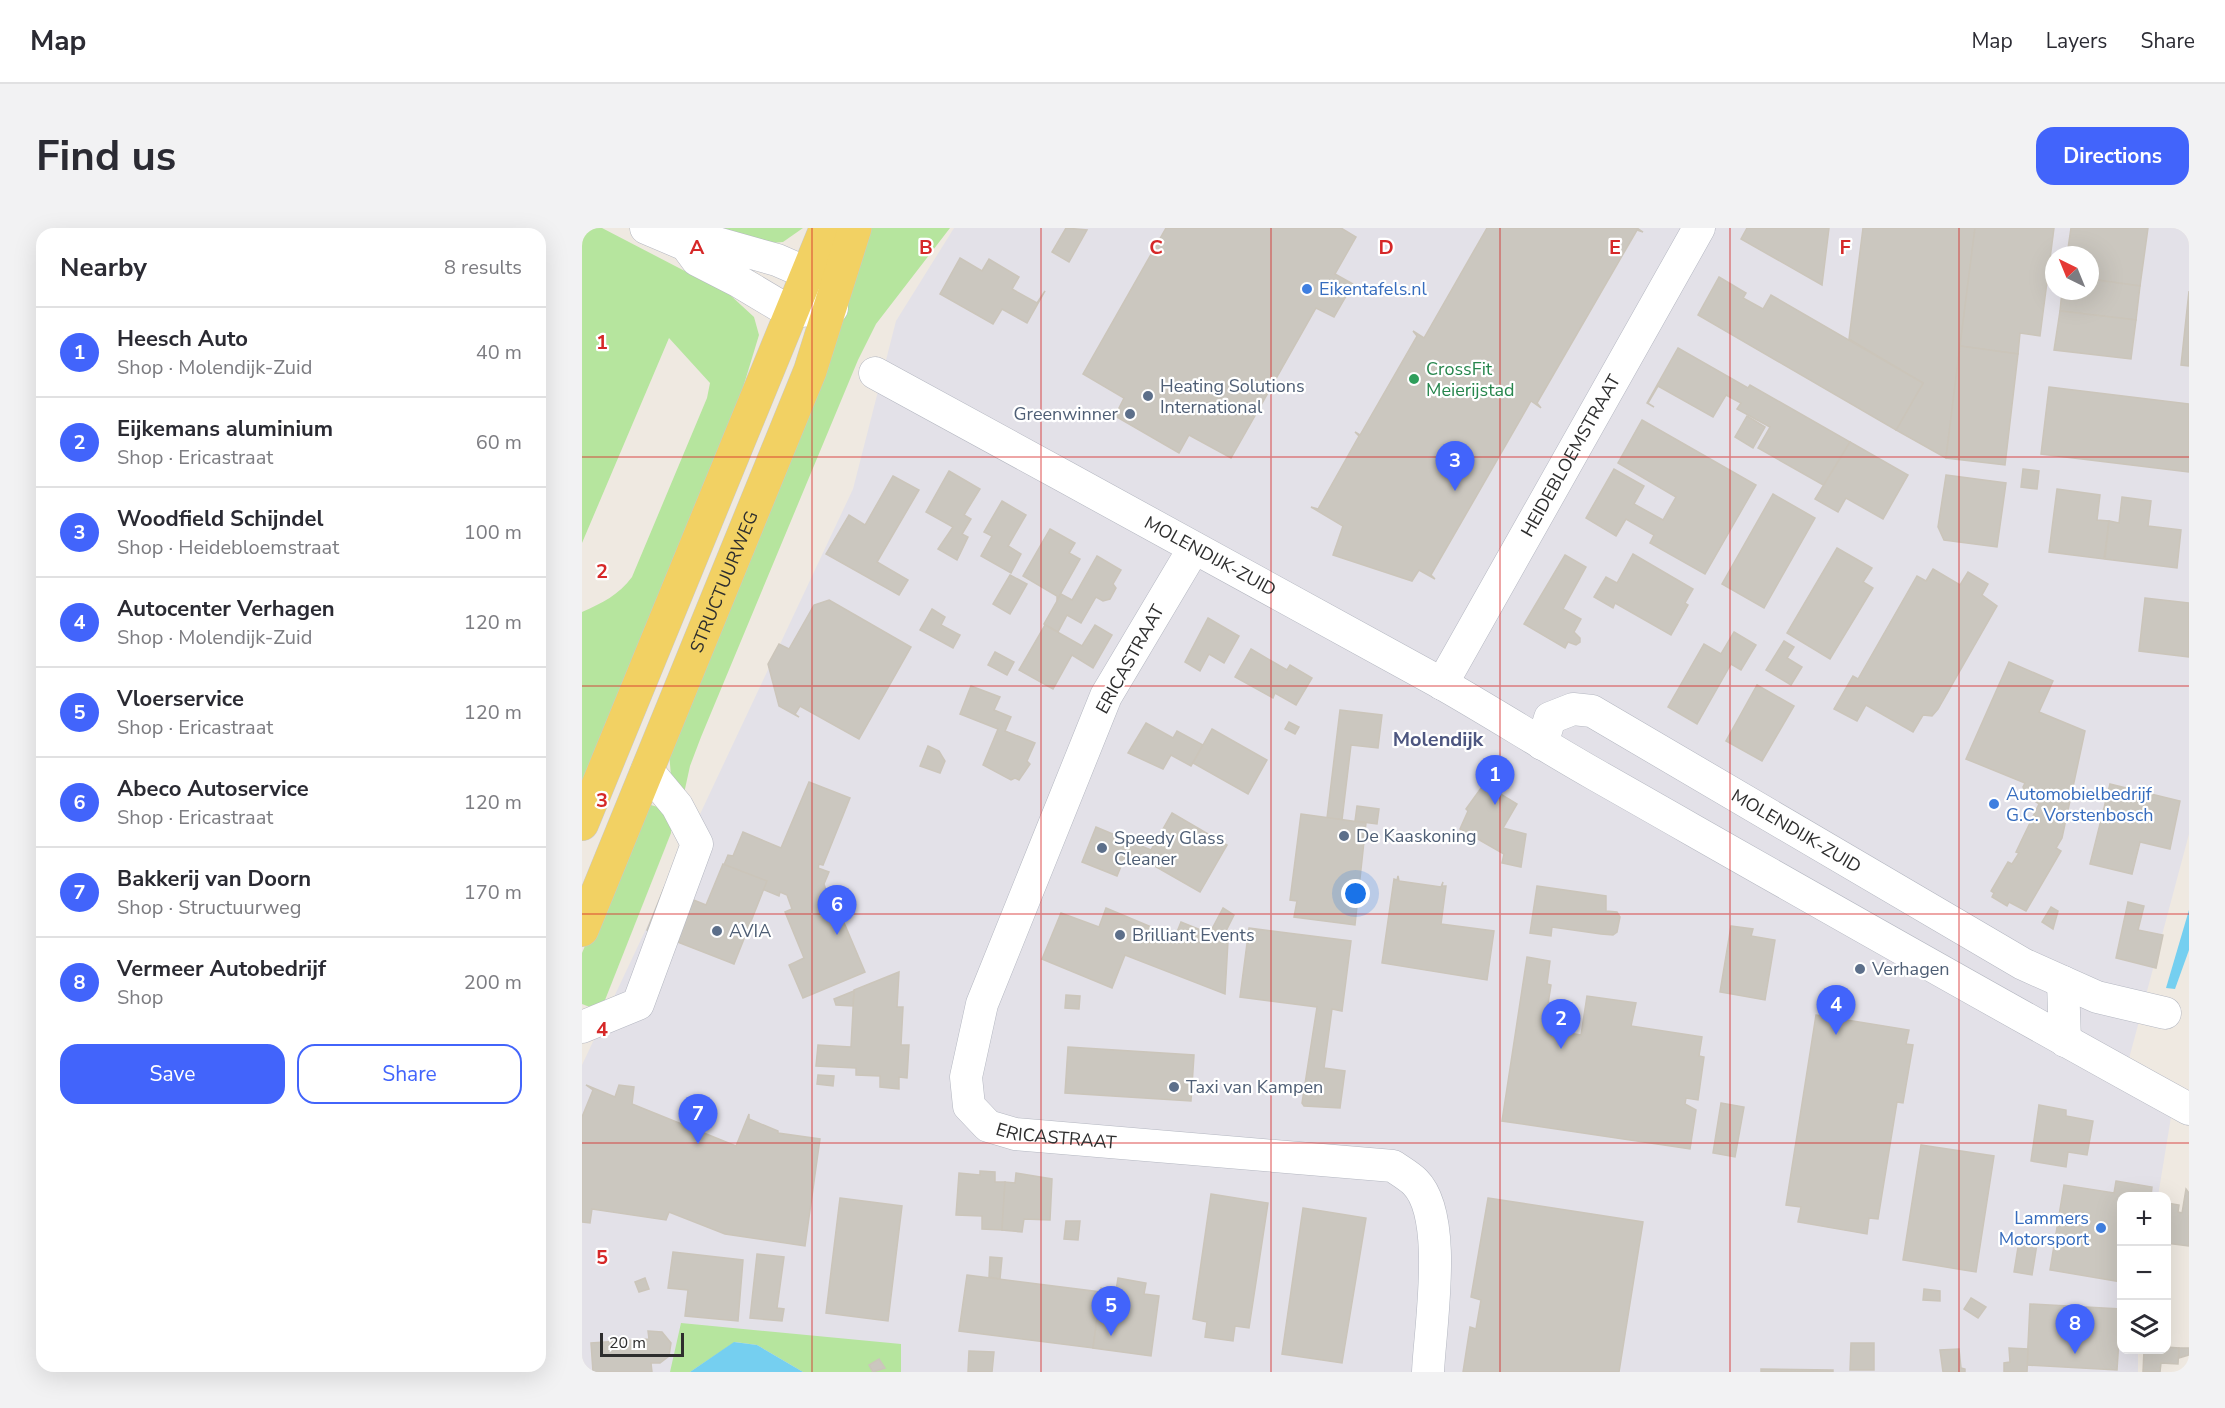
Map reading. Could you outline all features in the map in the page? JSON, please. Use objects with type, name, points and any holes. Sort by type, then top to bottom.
[{"type":"main road","points":[[582,824],[826,228]]},
{"type":"main road","name":"STRUCTUURWEG","points":[[582,930],[806,382],[832,308],[855,228]]},
{"type":"street","points":[[646,228],[686,245],[697,260],[790,312],[832,308]]},
{"type":"street","name":"HEIDEBLOEMSTRAAT","points":[[1442,684],[1699,228]]},
{"type":"street","points":[[686,245],[706,240],[777,260],[807,273],[832,308]]},
{"type":"street","name":"MOLENDIJK-ZUID","points":[[875,373],[1442,684],[1542,744],[2189,1110]]},
{"type":"street","name":"ERICASTRAAT","points":[[1194,548],[1106,696],[1097,718],[982,1004],[966,1077],[969,1106],[988,1126],[1015,1134],[1393,1166],[1416,1183],[1432,1213],[1435,1242],[1428,1372]]},
{"type":"street","name":"MOLENDIJK-ZUID","points":[[1542,744],[1550,718],[1573,709],[1592,711],[2023,964],[2097,997],[2165,1014]]},
{"type":"street","points":[[582,1027],[638,1004],[697,844],[677,806],[647,770]]},
{"type":"street","points":[[2063,982],[2065,1041]]},
{"type":"shaded area","points":[[954,228],[2189,228],[2189,834],[2123,1081],[2172,1111],[2159,1192],[2117,1192],[2117,1354],[2138,1354],[2138,1372],[582,1372],[582,1065],[853,489],[896,321]]},
{"type":"green space","points":[[582,228],[602,228],[729,294],[754,317],[759,335],[735,414],[582,790],[582,612],[616,594],[632,577],[707,398],[710,383],[669,338],[582,543]]},
{"type":"green space","points":[[694,228],[803,228],[783,242],[760,244]]},
{"type":"green space","points":[[866,228],[950,228],[876,324],[858,360],[701,737],[690,766],[683,798],[671,776],[669,752]]},
{"type":"green space","points":[[647,804],[658,807],[671,820],[671,833],[603,1005],[595,1009],[582,1004],[582,953],[641,811]]},
{"type":"green space","points":[[681,1323],[901,1344],[901,1372],[803,1372],[757,1345],[735,1342],[690,1372],[670,1372]]},
{"type":"water","points":[[2189,910],[2189,950],[2175,989],[2166,988]]},
{"type":"water","points":[[734,1342],[757,1345],[803,1372],[690,1372]]},
{"type":"building","points":[[1066,228],[1087,230],[1069,262],[1052,252]]},
{"type":"building","points":[[1166,228],[1341,228],[1356,237],[1335,274],[1353,284],[1334,317],[1316,308],[1231,458],[1189,435],[1179,453],[1115,416],[1124,398],[1083,374]]},
{"type":"building","points":[[1487,228],[1637,228],[1643,232],[1637,230],[1537,403],[1541,408],[1531,401],[1431,575],[1435,579],[1419,570],[1412,581],[1333,555],[1343,526],[1311,507],[1318,509],[1359,436],[1355,432],[1360,435],[1417,336],[1413,331],[1424,338]]},
{"type":"building","points":[[1747,228],[1829,228],[1822,285],[1741,239]]},
{"type":"building","points":[[1863,228],[1975,228],[1946,458],[1896,430],[1923,383],[1849,339]]},
{"type":"building","points":[[1975,228],[2054,228],[2052,246],[2045,246],[2045,297],[2040,336],[2020,333],[2018,354],[1960,346]]},
{"type":"building","points":[[2071,228],[2148,228],[2140,286],[2099,280],[2099,246],[2068,246]]},
{"type":"building","points":[[960,258],[982,271],[989,259],[1019,277],[1012,289],[1037,303],[1045,291],[1027,323],[1002,309],[993,324],[940,294]]},
{"type":"building","points":[[1719,277],[1746,293],[1743,298],[1763,309],[1771,295],[1923,383],[1896,430],[1698,315]]},
{"type":"building","points":[[2099,280],[2140,286],[2136,320],[2060,311],[2061,300],[2099,300]]},
{"type":"building","points":[[2189,291],[2189,366],[2181,365]]},
{"type":"building","points":[[2060,311],[2136,320],[2131,359],[2054,350]]},
{"type":"building","points":[[1960,346],[2018,354],[2005,465],[1946,458]]},
{"type":"building","points":[[1678,348],[1748,388],[1750,385],[1850,442],[1825,486],[1758,448],[1770,427],[1737,409],[1741,403],[1726,395],[1713,417],[1658,386],[1648,403],[1654,407],[1647,403]]},
{"type":"building","points":[[2049,387],[2189,404],[2189,472],[2041,454]]},
{"type":"building","points":[[1747,416],[1765,427],[1753,448],[1735,437]]},
{"type":"building","points":[[1642,420],[1756,485],[1705,574],[1650,543],[1654,535],[1626,519],[1616,536],[1586,518],[1614,469],[1644,486],[1634,504],[1663,520],[1676,497],[1618,463]]},
{"type":"building","points":[[1850,442],[1908,475],[1883,519],[1846,498],[1838,512],[1815,499]]},
{"type":"building","points":[[2023,469],[2039,471],[2037,489],[2021,487]]},
{"type":"building","points":[[949,471],[980,489],[964,515],[971,519],[962,534],[968,537],[957,560],[938,549],[953,527],[926,512]]},
{"type":"building","points":[[1946,475],[2006,483],[1997,547],[1944,540],[1938,527]]},
{"type":"building","points":[[893,476],[919,490],[877,562],[908,580],[899,595],[826,554],[849,515],[865,525]]},
{"type":"building","points":[[2057,489],[2100,495],[2097,520],[2109,521],[2104,559],[2049,552]]},
{"type":"building","points":[[1773,494],[1815,518],[1764,608],[1722,584]]},
{"type":"building","points":[[2122,497],[2151,501],[2148,526],[2181,530],[2177,568],[2105,559],[2109,521],[2119,523]]},
{"type":"building","points":[[1002,501],[1026,515],[1008,546],[1021,554],[1011,573],[981,556],[992,536],[984,532]]},
{"type":"building","points":[[1050,529],[1075,543],[1069,553],[1080,559],[1057,600],[1057,596],[1023,576]]},
{"type":"building","points":[[1837,548],[1872,568],[1863,582],[1873,588],[1830,659],[1787,633]]},
{"type":"building","points":[[1633,554],[1693,589],[1685,603],[1688,605],[1671,635],[1615,603],[1613,608],[1594,597],[1606,577],[1617,583]]},
{"type":"building","points":[[1565,555],[1586,567],[1563,609],[1581,619],[1574,632],[1580,638],[1580,642],[1576,645],[1568,642],[1565,648],[1524,624]]},
{"type":"building","points":[[1097,556],[1121,570],[1113,584],[1116,588],[1110,599],[1103,601],[1096,597],[1081,623],[1067,615],[1058,632],[1044,624],[1061,594],[1072,600]]},
{"type":"building","points":[[1933,569],[1960,585],[1968,572],[1988,584],[1982,595],[1997,606],[1938,709],[1932,716],[1923,715],[1913,732],[1866,705],[1857,721],[1834,709],[1853,676],[1858,679],[1917,576],[1926,581]]},
{"type":"building","points":[[1010,575],[1027,584],[1010,614],[993,604]]},
{"type":"building","points":[[2145,598],[2189,603],[2189,657],[2139,651]]},
{"type":"building","points":[[829,600],[911,647],[859,739],[800,706],[795,714],[799,717],[779,706],[768,664],[779,644],[789,649],[814,605]]},
{"type":"building","points":[[932,609],[945,617],[941,625],[960,635],[953,648],[920,630]]},
{"type":"building","points":[[1208,618],[1239,636],[1224,663],[1209,654],[1200,671],[1185,662]]},
{"type":"building","points":[[1045,625],[1082,646],[1095,625],[1112,635],[1093,668],[1072,655],[1053,689],[1019,670]]},
{"type":"building","points":[[1734,632],[1756,645],[1741,670],[1731,664],[1697,724],[1668,707],[1704,644],[1721,654]]},
{"type":"building","points":[[1784,641],[1794,647],[1787,658],[1802,667],[1791,685],[1766,670]]},
{"type":"building","points":[[1251,649],[1287,670],[1290,665],[1312,678],[1296,705],[1275,693],[1273,698],[1235,677]]},
{"type":"building","points":[[995,652],[1014,662],[1007,675],[988,665]]},
{"type":"building","points":[[2009,662],[2053,681],[2039,712],[2085,731],[2062,838],[2056,848],[2061,851],[2026,911],[2009,902],[2007,906],[1992,897],[1994,893],[1991,891],[2008,862],[2012,864],[2019,853],[2016,852],[2039,804],[2027,796],[2023,787],[2025,783],[1966,759]]},
{"type":"building","points":[[1757,685],[1794,706],[1762,761],[1726,741]]},
{"type":"building","points":[[971,686],[1000,697],[994,710],[1011,717],[1005,731],[1035,743],[1027,761],[1030,764],[1019,780],[1015,778],[1011,780],[983,765],[998,729],[960,714]]},
{"type":"building","points":[[1340,710],[1382,715],[1378,748],[1351,745],[1342,820],[1327,818]]},
{"type":"building","points":[[1289,722],[1299,727],[1295,734],[1285,729]]},
{"type":"building","points":[[1146,723],[1173,738],[1177,731],[1203,745],[1191,766],[1171,755],[1163,769],[1128,753]]},
{"type":"building","points":[[1212,729],[1267,760],[1248,794],[1193,763]]},
{"type":"building","points":[[928,746],[939,751],[945,761],[940,773],[920,766]]},
{"type":"building","points":[[809,782],[850,798],[823,865],[819,864],[818,868],[829,872],[824,884],[827,894],[831,892],[865,972],[803,998],[789,965],[804,958],[785,912],[792,909],[787,895],[780,892],[779,896],[721,872],[728,855],[733,856],[743,832],[781,848]]},
{"type":"building","points":[[1484,784],[1517,804],[1503,828],[1526,834],[1521,867],[1502,863],[1504,854],[1460,829],[1468,811],[1466,809]]},
{"type":"building","points":[[2110,784],[2180,801],[2170,849],[2140,842],[2132,874],[2090,864]]},
{"type":"building","points":[[1357,806],[1379,809],[1377,824],[1355,821]]},
{"type":"building","points":[[1172,813],[1227,845],[1200,892],[1146,861],[1126,854],[1117,876],[1082,862],[1096,827],[1151,850]]},
{"type":"building","points":[[1301,814],[1366,823],[1355,925],[1294,917],[1297,901],[1290,900]]},
{"type":"building","points":[[723,864],[767,881],[734,964],[647,930],[664,888],[706,905]]},
{"type":"building","points":[[1398,876],[1399,881],[1441,887],[1443,882],[1442,886],[1446,886],[1441,924],[1494,931],[1487,980],[1382,963],[1394,879],[1397,880]]},
{"type":"building","points":[[1537,886],[1606,896],[1606,911],[1617,912],[1620,917],[1617,932],[1613,935],[1552,927],[1551,936],[1530,933]]},
{"type":"building","points":[[2128,902],[2144,906],[2138,930],[2163,935],[2156,968],[2116,958]]},
{"type":"building","points":[[2051,907],[2058,911],[2053,929],[2042,922]]},
{"type":"building","points":[[1106,908],[1175,937],[1181,922],[1228,941],[1225,994],[1125,955],[1112,988],[1042,959],[1061,913],[1099,927]]},
{"type":"building","points":[[1223,908],[1234,915],[1224,935],[1212,929]]},
{"type":"building","points":[[1731,926],[1753,929],[1751,936],[1775,940],[1765,1000],[1720,992]]},
{"type":"building","points":[[1249,928],[1351,941],[1342,1011],[1332,1009],[1324,1068],[1345,1071],[1340,1108],[1304,1106],[1302,1103],[1317,1007],[1240,997]]},
{"type":"building","points":[[1527,957],[1550,961],[1547,984],[1551,985],[1544,1029],[1581,1035],[1587,996],[1636,1003],[1631,1026],[1702,1037],[1699,1056],[1704,1057],[1698,1100],[1686,1098],[1685,1104],[1696,1110],[1690,1149],[1502,1121]]},
{"type":"building","points":[[899,972],[897,1007],[903,1007],[901,1045],[909,1045],[907,1078],[899,1077],[899,1089],[880,1087],[880,1076],[856,1075],[856,1068],[816,1066],[818,1045],[851,1047],[854,990]]},
{"type":"building","points":[[854,991],[853,1006],[836,1005],[834,999]]},
{"type":"building","points":[[1066,995],[1080,996],[1079,1009],[1065,1008]]},
{"type":"building","points":[[1816,1015],[1909,1030],[1906,1044],[1913,1045],[1903,1103],[1897,1102],[1878,1219],[1869,1218],[1867,1234],[1798,1222],[1801,1207],[1786,1205]]},
{"type":"building","points":[[1068,1047],[1194,1055],[1191,1101],[1065,1093]]},
{"type":"building","points":[[818,1075],[834,1076],[833,1086],[817,1084]]},
{"type":"building","points":[[586,1085],[615,1097],[619,1085],[634,1087],[632,1104],[736,1146],[749,1114],[749,1119],[778,1131],[778,1133],[820,1139],[805,1246],[725,1234],[669,1212],[666,1220],[592,1209],[590,1223],[582,1222],[582,1117],[593,1090]]},
{"type":"building","points":[[1721,1103],[1744,1107],[1735,1157],[1713,1153]]},
{"type":"building","points":[[2039,1105],[2066,1110],[2066,1116],[2093,1121],[2087,1155],[2068,1152],[2066,1167],[2031,1161]]},
{"type":"building","points":[[1921,1145],[1994,1156],[1976,1272],[1903,1260]]},
{"type":"building","points":[[980,1171],[995,1172],[995,1182],[1005,1182],[1002,1230],[982,1229],[982,1216],[956,1215],[959,1173],[980,1175]]},
{"type":"building","points":[[1016,1173],[1052,1179],[1050,1220],[1024,1219],[1022,1232],[1002,1230],[1005,1182],[1015,1183]]},
{"type":"building","points":[[2116,1181],[2152,1187],[2151,1192],[2117,1192],[2117,1281],[2050,1270],[2064,1185],[2114,1193]]},
{"type":"building","points":[[2186,1189],[2189,1193],[2189,1246],[2171,1244],[2171,1204],[2179,1205],[2178,1212],[2182,1213]]},
{"type":"building","points":[[1211,1194],[1268,1203],[1249,1328],[1235,1326],[1233,1341],[1205,1337],[1207,1322],[1193,1319]]},
{"type":"building","points":[[840,1198],[902,1206],[888,1321],[826,1313]]},
{"type":"building","points":[[1488,1198],[1643,1222],[1619,1372],[1463,1372],[1470,1327],[1476,1329],[1481,1300],[1471,1297]]},
{"type":"building","points":[[1303,1208],[1366,1218],[1342,1363],[1282,1354]]},
{"type":"building","points":[[1066,1221],[1080,1221],[1078,1240],[1064,1239]]},
{"type":"building","points":[[2019,1241],[2037,1244],[2032,1275],[2014,1272]]},
{"type":"building","points":[[673,1252],[743,1260],[738,1321],[685,1316],[688,1290],[668,1288]]},
{"type":"building","points":[[757,1254],[784,1257],[777,1308],[784,1309],[782,1321],[750,1318]]},
{"type":"building","points":[[990,1257],[1002,1258],[1000,1279],[989,1277]]},
{"type":"building","points":[[967,1275],[1101,1292],[1093,1348],[959,1331]]},
{"type":"building","points":[[645,1278],[649,1289],[639,1292],[635,1282]]},
{"type":"building","points":[[1118,1278],[1146,1283],[1144,1294],[1159,1296],[1151,1356],[1093,1348],[1101,1288],[1116,1290]]},
{"type":"building","points":[[1924,1289],[1940,1291],[1940,1301],[1923,1300]]},
{"type":"building","points":[[1971,1298],[1986,1307],[1978,1318],[1964,1309]]},
{"type":"building","points":[[2030,1304],[2117,1309],[2117,1370],[2027,1365]]},
{"type":"building","points":[[648,1331],[662,1332],[671,1343],[669,1356],[660,1363],[651,1363],[652,1372],[593,1372],[591,1343],[649,1339]]},
{"type":"building","points":[[1851,1343],[1874,1343],[1874,1370],[1850,1370]]},
{"type":"building","points":[[2171,1347],[2179,1348],[2178,1364],[2161,1363],[2160,1372],[2143,1372],[2144,1354],[2171,1354]]},
{"type":"building","points":[[2009,1348],[2028,1349],[2027,1372],[2004,1372],[2004,1363],[2010,1362]]},
{"type":"building","points":[[2179,1348],[2189,1348],[2189,1355],[2179,1358]]},
{"type":"building","points":[[1959,1349],[1961,1368],[1965,1369],[1965,1372],[1943,1372],[1940,1350]]},
{"type":"building","points":[[969,1351],[994,1352],[992,1372],[968,1372]]},
{"type":"building","points":[[879,1359],[885,1368],[873,1372],[869,1365]]},
{"type":"building","points":[[1761,1369],[1833,1370],[1833,1372],[1761,1372]]},
{"type":"place","name":"Eikentafels.nl","points":[[1307,289]]},
{"type":"place","name":"CrossFit Meierijstad","points":[[1414,379]]},
{"type":"place","name":"Heating Solutions International","points":[[1148,396]]},
{"type":"place","name":"Greenwinner","points":[[1130,414]]},
{"type":"place","name":"Woodfield Schijndel","points":[[1455,491]]},
{"type":"place","name":"Automobielbedrijf G.C. Vorstenbosch","points":[[1994,804]]},
{"type":"place","name":"Heesch Auto","points":[[1495,805]]},
{"type":"place","name":"De Kaaskoning","points":[[1344,836]]},
{"type":"place","name":"Speedy Glass Cleaner","points":[[1102,848]]},
{"type":"place","name":"AVIA","points":[[717,931]]},
{"type":"place","name":"Abeco Autoservice","points":[[837,935]]},
{"type":"place","name":"Brilliant Events","points":[[1120,935]]},
{"type":"place","name":"Verhagen","points":[[1860,969]]},
{"type":"place","name":"Autocenter Verhagen","points":[[1836,1035]]},
{"type":"place","name":"Eijkemans aluminium","points":[[1561,1049]]},
{"type":"place","name":"Taxi van Kampen","points":[[1174,1087]]},
{"type":"place","name":"Bakkerij van Doorn","points":[[698,1144]]},
{"type":"place","name":"Lammers Motorsport","points":[[2101,1228]]},
{"type":"place","name":"Vloerservice","points":[[1111,1336]]},
{"type":"place","name":"Vermeer Autobedrijf","points":[[2075,1354]]},
{"type":"district","name":"Molendijk","points":[[1438,739]]}]
